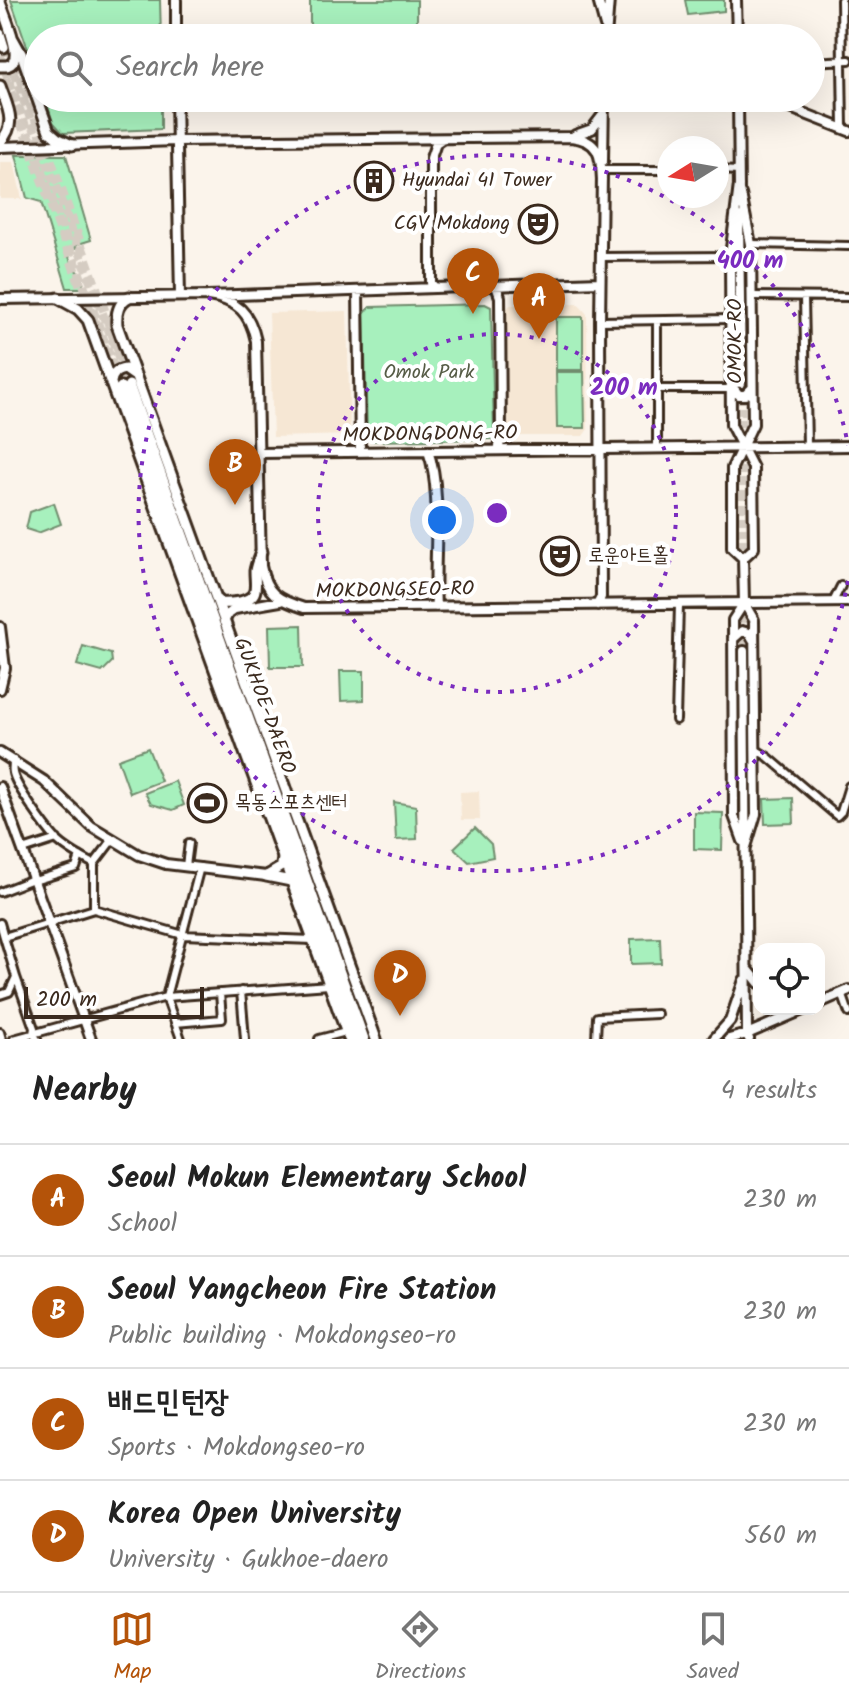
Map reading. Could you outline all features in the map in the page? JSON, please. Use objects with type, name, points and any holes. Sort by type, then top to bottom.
[{"type":"main road","points":[[176,0],[176,24]]},
{"type":"main road","points":[[598,0],[604,24]]},
{"type":"main road","points":[[607,24],[609,0]]},
{"type":"main road","points":[[737,24],[738,0]]},
{"type":"main road","points":[[0,2],[16,54],[14,61],[0,66]]},
{"type":"main road","points":[[0,34],[4,47]]},
{"type":"main road","points":[[12,37],[24,61]]},
{"type":"main road","points":[[0,86],[11,122],[0,144]]},
{"type":"main road","points":[[42,112],[49,131],[72,145]]},
{"type":"main road","points":[[176,112],[180,296]]},
{"type":"main road","points":[[571,137],[592,129],[604,112]]},
{"type":"main road","points":[[597,605],[601,597],[600,282],[604,112]]},
{"type":"main road","name":"OMOK-RO","points":[[738,112],[741,383]]},
{"type":"main road","points":[[802,112],[846,129]]},
{"type":"main road","points":[[0,144],[571,137],[586,140],[594,146],[601,161],[602,175]]},
{"type":"main road","points":[[440,288],[431,283],[431,158],[436,143],[442,138]]},
{"type":"main road","name":"OMOK-RO","points":[[739,185],[751,244],[752,296],[753,424],[732,468],[732,548],[743,558],[744,603],[754,620],[756,814],[746,847]]},
{"type":"main road","name":"OMOK-RO","points":[[739,185],[730,256],[731,425],[753,468],[754,548],[743,558]]},
{"type":"main road","points":[[0,299],[208,296],[600,282]]},
{"type":"main road","points":[[496,286],[500,297],[501,354],[501,439],[498,450]]},
{"type":"main road","points":[[358,291],[360,452]]},
{"type":"main road","points":[[208,296],[239,307],[248,319],[256,341],[261,552],[264,579],[274,595],[283,602]]},
{"type":"main road","points":[[129,297],[121,304],[116,317],[129,383],[215,596],[376,1039]]},
{"type":"main road","points":[[58,298],[78,309],[88,320],[347,1035]]},
{"type":"main road","points":[[111,383],[115,373],[125,369],[131,372],[129,383]]},
{"type":"main road","name":"GUKHOE-DAERO","points":[[129,383],[356,1039]]},
{"type":"main road","name":"GUKHOE-DAERO","points":[[129,383],[364,1039]]},
{"type":"main road","points":[[731,386],[739,395],[745,395],[752,388]]},
{"type":"main road","name":"MOKDONGDONG-RO","points":[[259,453],[849,446]]},
{"type":"main road","points":[[428,451],[432,462],[435,502],[436,607]]},
{"type":"main road","points":[[215,596],[223,604],[245,601],[252,596],[256,586],[255,567],[261,552]]},
{"type":"main road","name":"MOKDONGSEO-RO","points":[[224,622],[235,609],[270,601],[304,608],[849,602]]},
{"type":"main road","name":"OMOK-RO","points":[[744,603],[733,620],[734,816],[746,847]]},
{"type":"main road","points":[[0,627],[5,668],[0,689]]},
{"type":"main road","points":[[733,639],[738,633],[746,632],[754,642]]},
{"type":"main road","name":"OMOK-RO","points":[[744,651],[745,1038]]},
{"type":"main road","points":[[0,753],[44,781],[91,826],[139,855],[166,864],[291,881]]},
{"type":"main road","points":[[1,792],[91,1039]]},
{"type":"main road","points":[[266,876],[281,867],[283,856]]},
{"type":"main road","points":[[714,1039],[730,1021],[746,971],[753,977]]},
{"type":"main road","points":[[825,1001],[846,992]]},
{"type":"main road","points":[[729,1039],[745,1038],[793,1015]]},
{"type":"street","points":[[841,0],[846,129]]},
{"type":"street","points":[[825,61],[845,60]]},
{"type":"street","points":[[602,175],[657,171]]},
{"type":"street","points":[[729,171],[739,171]]},
{"type":"street","points":[[751,244],[849,246]]},
{"type":"street","points":[[601,257],[730,256]]},
{"type":"street","points":[[752,296],[849,297]]},
{"type":"street","points":[[804,297],[807,446]]},
{"type":"street","name":"OMOK-RO","points":[[600,321],[731,319]]},
{"type":"street","points":[[657,321],[657,448]]},
{"type":"street","name":"OMOK-RO","points":[[657,389],[731,386]]},
{"type":"street","points":[[833,602],[841,586]]},
{"type":"street","points":[[676,720],[679,604]]},
{"type":"street","points":[[755,749],[837,816],[849,786]]},
{"type":"street","points":[[14,760],[15,779],[39,817],[57,839],[94,864]]},
{"type":"street","points":[[23,850],[57,839]]},
{"type":"street","points":[[94,909],[94,864],[113,839]]},
{"type":"street","points":[[186,866],[189,843]]},
{"type":"street","points":[[0,892],[76,868],[80,856]]},
{"type":"street","points":[[181,1039],[166,997],[200,867]]},
{"type":"street","points":[[4,937],[94,909],[183,935],[313,940]]},
{"type":"street","points":[[0,923],[35,1036]]},
{"type":"street","points":[[0,995],[9,992],[16,977]]},
{"type":"street","points":[[14,1039],[35,1036],[166,997],[329,985]]},
{"type":"street","points":[[241,991],[245,1039]]},
{"type":"street","points":[[846,992],[849,1013]]},
{"type":"street","points":[[175,1023],[222,1019],[220,993]]},
{"type":"street","points":[[596,1039],[597,1017],[657,1014]]},
{"type":"street","points":[[0,1032],[2,1039]]},
{"type":"street","points":[[319,1039],[347,1035]]},
{"type":"shaded area","points":[[0,162],[14,162],[22,199],[0,199]]},
{"type":"shaded area","points":[[578,304],[587,314],[588,429],[583,436],[505,436],[504,311],[510,305]]},
{"type":"shaded area","points":[[347,311],[350,435],[273,437],[269,313]]},
{"type":"shaded area","points":[[479,791],[480,820],[461,820],[460,792]]},
{"type":"green space","points":[[11,0],[160,0],[161,24],[24,24],[24,38]]},
{"type":"green space","points":[[310,0],[417,0],[417,24],[310,24]]},
{"type":"green space","points":[[685,0],[724,0],[724,11],[688,15]]},
{"type":"green space","points":[[50,112],[161,112],[161,129],[63,133],[53,122]]},
{"type":"green space","points":[[16,155],[66,155],[91,240],[78,244],[69,257],[83,278],[83,288],[67,288],[41,202],[27,198]]},
{"type":"green space","name":"Omok Park","points":[[485,304],[491,307],[496,439],[371,441],[367,436],[364,314],[370,307]]},
{"type":"green space","points":[[556,317],[583,317],[583,370],[556,370]]},
{"type":"green space","points":[[556,372],[584,372],[585,428],[557,428]]},
{"type":"green space","points":[[54,503],[61,524],[38,533],[26,529],[30,512]]},
{"type":"green space","points":[[302,625],[303,667],[270,667],[269,626]]},
{"type":"green space","points":[[83,646],[111,654],[112,662],[102,672],[77,665]]},
{"type":"green space","points":[[340,671],[364,671],[364,700],[341,701]]},
{"type":"green space","points":[[148,748],[161,781],[130,793],[118,759]]},
{"type":"green space","points":[[175,781],[184,805],[173,810],[151,804],[145,793]]},
{"type":"green space","points":[[793,798],[794,823],[765,824],[764,799]]},
{"type":"green space","points":[[394,802],[416,806],[417,839],[396,840]]},
{"type":"green space","points":[[694,812],[723,813],[722,850],[694,849]]},
{"type":"green space","points":[[475,828],[491,844],[493,857],[469,862],[454,848]]},
{"type":"green space","points":[[660,938],[661,963],[631,964],[631,939]]},
{"type":"tunnel","points":[[0,19],[24,86]]},
{"type":"tunnel","points":[[4,47],[24,101]]},
{"type":"tunnel","points":[[0,56],[121,387]]},
{"type":"tunnel","points":[[0,64],[121,396]]},
{"type":"tunnel","points":[[28,112],[129,385]]},
{"type":"tunnel","points":[[33,112],[133,391]]},
{"type":"tunnel","points":[[741,383],[743,562]]},
{"type":"tunnel","points":[[744,603],[744,651]]},
{"type":"tunnel","points":[[346,977],[369,1039]]},
{"type":"place","name":"Hyundai 41 Tower","points":[[374,181]]},
{"type":"place","name":"CGV Mokdong","points":[[538,224]]},
{"type":"place","name":"배드민턴장","points":[[473,314]]},
{"type":"place","name":"Seoul Mokun Elementary School","points":[[539,339]]},
{"type":"place","name":"Seoul Yangcheon Fire Station","points":[[235,505]]},
{"type":"place","name":"로운아트홀","points":[[560,556]]},
{"type":"place","name":"목동스포츠센터","points":[[207,803]]},
{"type":"place","name":"Korea Open University","points":[[400,1016]]}]
